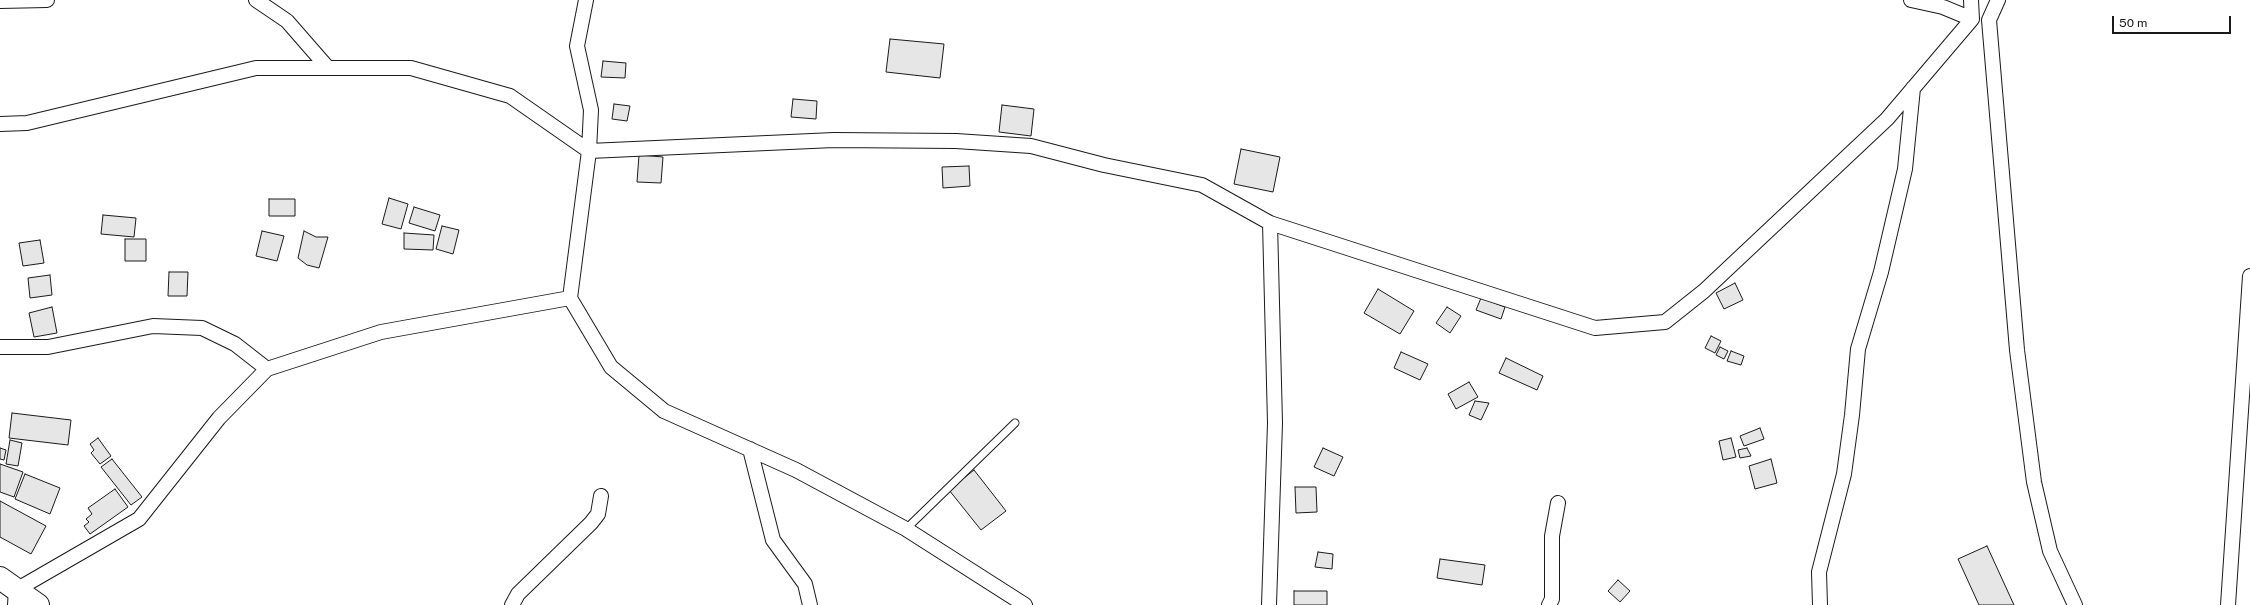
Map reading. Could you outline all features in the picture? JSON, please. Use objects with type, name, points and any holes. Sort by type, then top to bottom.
[{"type":"main road","points":[[10,591],[38,605]]},
{"type":"street","points":[[0,1],[47,0]]},
{"type":"street","points":[[256,0],[287,21],[328,68]]},
{"type":"street","points":[[586,0],[577,46],[581,71],[591,110],[589,151],[570,298],[611,367],[664,412],[796,470],[906,529],[1025,605]]},
{"type":"street","points":[[1911,0],[1943,8],[1972,18]]},
{"type":"street","points":[[0,124],[27,124],[256,68],[411,68],[510,96],[589,151],[834,140],[956,141],[1031,146],[1104,165],[1202,185],[1270,223],[1595,328],[1665,322],[1704,291],[1876,129],[1972,18],[1971,0]]},
{"type":"street","points":[[1998,0],[1989,20],[2017,350],[2034,482],[2050,551],[2075,605]]},
{"type":"street","points":[[1820,605],[1819,572],[1844,474],[1852,415],[1858,349],[1881,272],[1905,169],[1913,88]]},
{"type":"street","points":[[1269,605],[1274,423],[1270,223]]},
{"type":"street","points":[[2228,605],[2250,276]]},
{"type":"street","points":[[10,591],[139,519],[219,418],[267,369],[381,332],[570,298]]},
{"type":"street","points":[[0,347],[48,347],[153,326],[202,328],[235,344],[267,369]]},
{"type":"street","points":[[750,449],[773,540],[805,584],[810,605]]},
{"type":"street","points":[[512,605],[518,594],[591,523],[598,514],[601,496]]},
{"type":"street","points":[[1549,605],[1552,600],[1552,536],[1558,503]]},
{"type":"lane","points":[[906,529],[1015,423]]},
{"type":"building","points":[[890,39],[944,44],[940,78],[886,72]]},
{"type":"building","points":[[603,61],[626,63],[625,78],[601,77]]},
{"type":"building","points":[[793,99],[817,101],[816,119],[791,117]]},
{"type":"building","points":[[614,104],[630,106],[627,121],[612,119]]},
{"type":"building","points":[[1002,105],[1034,109],[1031,136],[999,132]]},
{"type":"building","points":[[1241,149],[1280,157],[1273,192],[1234,184]]},
{"type":"building","points":[[639,155],[663,157],[661,183],[637,182]]},
{"type":"building","points":[[969,166],[970,186],[943,188],[942,167]]},
{"type":"building","points":[[389,198],[408,204],[401,229],[382,224]]},
{"type":"building","points":[[269,199],[295,199],[295,216],[269,216]]},
{"type":"building","points":[[414,207],[440,215],[435,231],[409,223]]},
{"type":"building","points":[[103,215],[136,218],[134,237],[101,234]]},
{"type":"building","points":[[442,226],[459,230],[453,254],[436,249]]},
{"type":"building","points":[[262,231],[284,236],[277,261],[256,256]]},
{"type":"building","points":[[304,231],[316,237],[328,237],[319,268],[307,265],[298,258]]},
{"type":"building","points":[[404,233],[434,235],[433,250],[404,249]]},
{"type":"building","points":[[125,239],[146,239],[146,261],[125,261]]},
{"type":"building","points":[[40,240],[44,263],[23,266],[19,243]]},
{"type":"building","points":[[169,272],[188,272],[187,296],[168,296]]},
{"type":"building","points":[[50,275],[52,295],[30,298],[28,278]]},
{"type":"building","points":[[1735,283],[1743,300],[1724,309],[1716,293]]},
{"type":"building","points":[[1378,289],[1414,311],[1400,334],[1364,313]]},
{"type":"building","points":[[1481,298],[1505,307],[1501,319],[1476,310]]},
{"type":"building","points":[[52,307],[57,333],[34,337],[29,313]]},
{"type":"building","points":[[1447,307],[1461,316],[1450,333],[1436,323]]},
{"type":"building","points":[[1711,336],[1721,341],[1715,353],[1705,348]]},
{"type":"building","points":[[1720,347],[1728,351],[1724,359],[1716,355]]},
{"type":"building","points":[[1731,351],[1744,356],[1741,365],[1727,361]]},
{"type":"building","points":[[1401,352],[1428,364],[1420,380],[1394,368]]},
{"type":"building","points":[[1506,358],[1543,376],[1537,390],[1499,373]]},
{"type":"building","points":[[1469,382],[1478,397],[1456,409],[1448,394]]},
{"type":"building","points":[[1475,401],[1489,403],[1481,420],[1469,415]]},
{"type":"building","points":[[12,413],[71,420],[68,445],[9,438]]},
{"type":"building","points":[[1760,428],[1764,439],[1744,446],[1740,436]]},
{"type":"building","points":[[98,438],[111,456],[100,464],[91,453],[94,450],[90,444]]},
{"type":"building","points":[[1731,438],[1736,457],[1723,460],[1719,441]]},
{"type":"building","points":[[10,440],[22,443],[18,466],[6,464]]},
{"type":"building","points":[[0,448],[6,450],[4,460],[0,459]]},
{"type":"building","points":[[1323,448],[1343,457],[1334,476],[1314,467]]},
{"type":"building","points":[[1747,448],[1751,456],[1740,458],[1738,450]]},
{"type":"building","points":[[112,459],[142,497],[131,505],[101,467]]},
{"type":"building","points":[[1771,459],[1777,483],[1755,489],[1749,466]]},
{"type":"building","points":[[0,464],[23,472],[14,497],[0,492]]},
{"type":"building","points":[[974,470],[1006,511],[981,530],[949,490]]},
{"type":"building","points":[[25,474],[60,488],[50,514],[15,499]]},
{"type":"building","points":[[1295,487],[1316,487],[1317,512],[1296,513]]},
{"type":"building","points":[[115,489],[128,507],[90,534],[84,526],[89,522],[86,519],[92,514],[88,508]]},
{"type":"building","points":[[0,501],[46,526],[31,554],[0,537]]},
{"type":"building","points":[[1987,546],[2014,605],[1979,605],[1958,559]]},
{"type":"building","points":[[1318,552],[1333,554],[1332,569],[1315,567]]},
{"type":"building","points":[[1440,559],[1485,565],[1482,585],[1437,578]]},
{"type":"building","points":[[1618,580],[1630,591],[1620,602],[1608,591]]},
{"type":"building","points":[[1294,591],[1327,591],[1327,605],[1294,605]]}]
